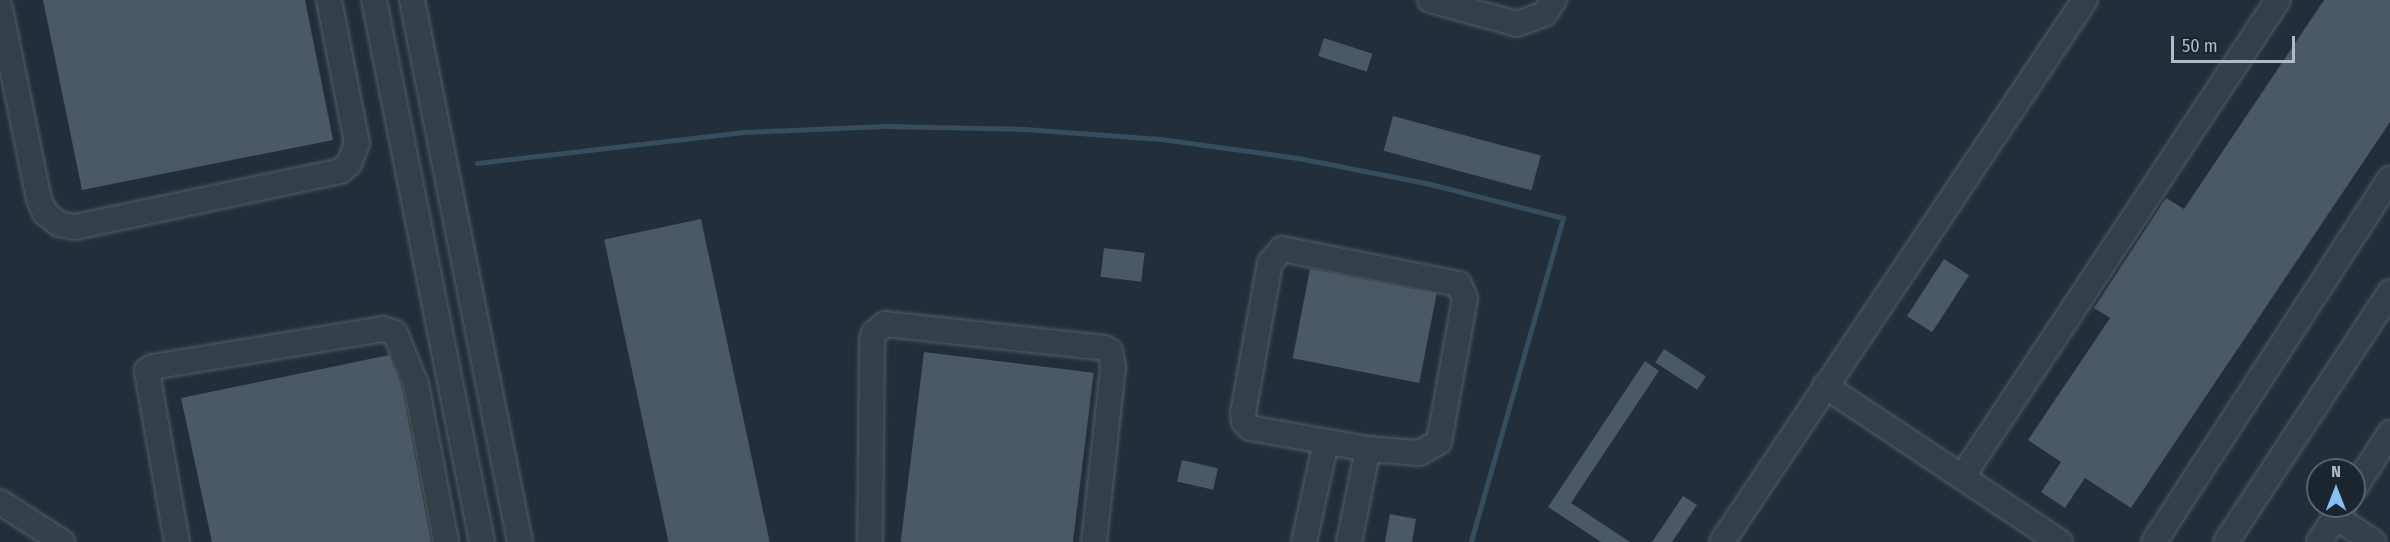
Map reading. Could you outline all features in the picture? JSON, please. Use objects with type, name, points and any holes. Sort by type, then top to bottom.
[{"type":"street","points":[[0,8],[39,199],[45,213],[60,224],[75,227],[340,171],[349,164],[357,143],[329,0]]},
{"type":"street","points":[[374,0],[482,542]]},
{"type":"street","points":[[412,0],[520,542]]},
{"type":"street","points":[[1430,0],[1517,24],[1544,14],[1554,0]]},
{"type":"street","points":[[1722,542],[2085,0]]},
{"type":"street","points":[[1962,477],[2278,0]]},
{"type":"street","points":[[2154,542],[2390,179]]},
{"type":"street","points":[[1282,249],[1459,284],[1464,292],[1439,442],[1419,453],[1368,449],[1326,442],[1250,428],[1244,422],[1242,413],[1270,263],[1282,249]]},
{"type":"street","points":[[2226,542],[2390,292]]},
{"type":"street","points":[[870,542],[872,340],[874,333],[885,324],[1105,348],[1110,351],[1113,367],[1094,542]]},
{"type":"street","points":[[177,542],[147,371],[152,367],[383,329],[395,333],[416,384],[446,542]]},
{"type":"street","points":[[1825,386],[2058,541]]},
{"type":"street","points":[[2366,471],[2390,434]]},
{"type":"street","points":[[1304,542],[1326,442]]},
{"type":"street","points":[[1349,542],[1368,449]]},
{"type":"street","points":[[0,502],[62,542]]},
{"type":"street","points":[[2319,542],[2335,518]]},
{"type":"street","points":[[2347,518],[2373,542]]},
{"type":"building","points":[[43,0],[305,0],[333,140],[82,190]]},
{"type":"building","points":[[2324,0],[2390,0],[2390,122],[2131,508],[2085,478],[2065,508],[2041,492],[2061,462],[2028,440],[2110,318],[2094,308],[2166,198],[2184,209]]},
{"type":"building","points":[[1324,38],[1373,54],[1367,72],[1318,56]]},
{"type":"building","points":[[1393,116],[1541,156],[1531,190],[1384,151]]},
{"type":"building","points":[[701,219],[770,542],[668,542],[604,240]]},
{"type":"building","points":[[1104,248],[1145,253],[1141,282],[1100,277]]},
{"type":"building","points":[[1944,259],[1969,275],[1932,332],[1907,316]]},
{"type":"building","points":[[1310,269],[1437,294],[1419,383],[1293,358]]},
{"type":"building","points":[[1664,349],[1706,376],[1697,390],[1655,362]]},
{"type":"building","points":[[924,352],[1094,373],[1073,542],[901,542]]},
{"type":"building","points":[[389,355],[402,388],[431,542],[212,542],[181,398]]},
{"type":"building","points":[[1645,361],[1659,371],[1571,503],[1630,542],[1601,542],[1548,507]]},
{"type":"building","points":[[1182,460],[1218,468],[1213,490],[1177,481]]},
{"type":"building","points":[[1683,496],[1697,505],[1672,542],[1652,542]]},
{"type":"building","points":[[1390,514],[1416,519],[1412,542],[1385,542]]},
{"type":"waterway","points":[[477,163],[746,132],[885,126],[1024,129],[1161,139],[1298,158],[1430,184],[1563,218],[1471,542]]}]
